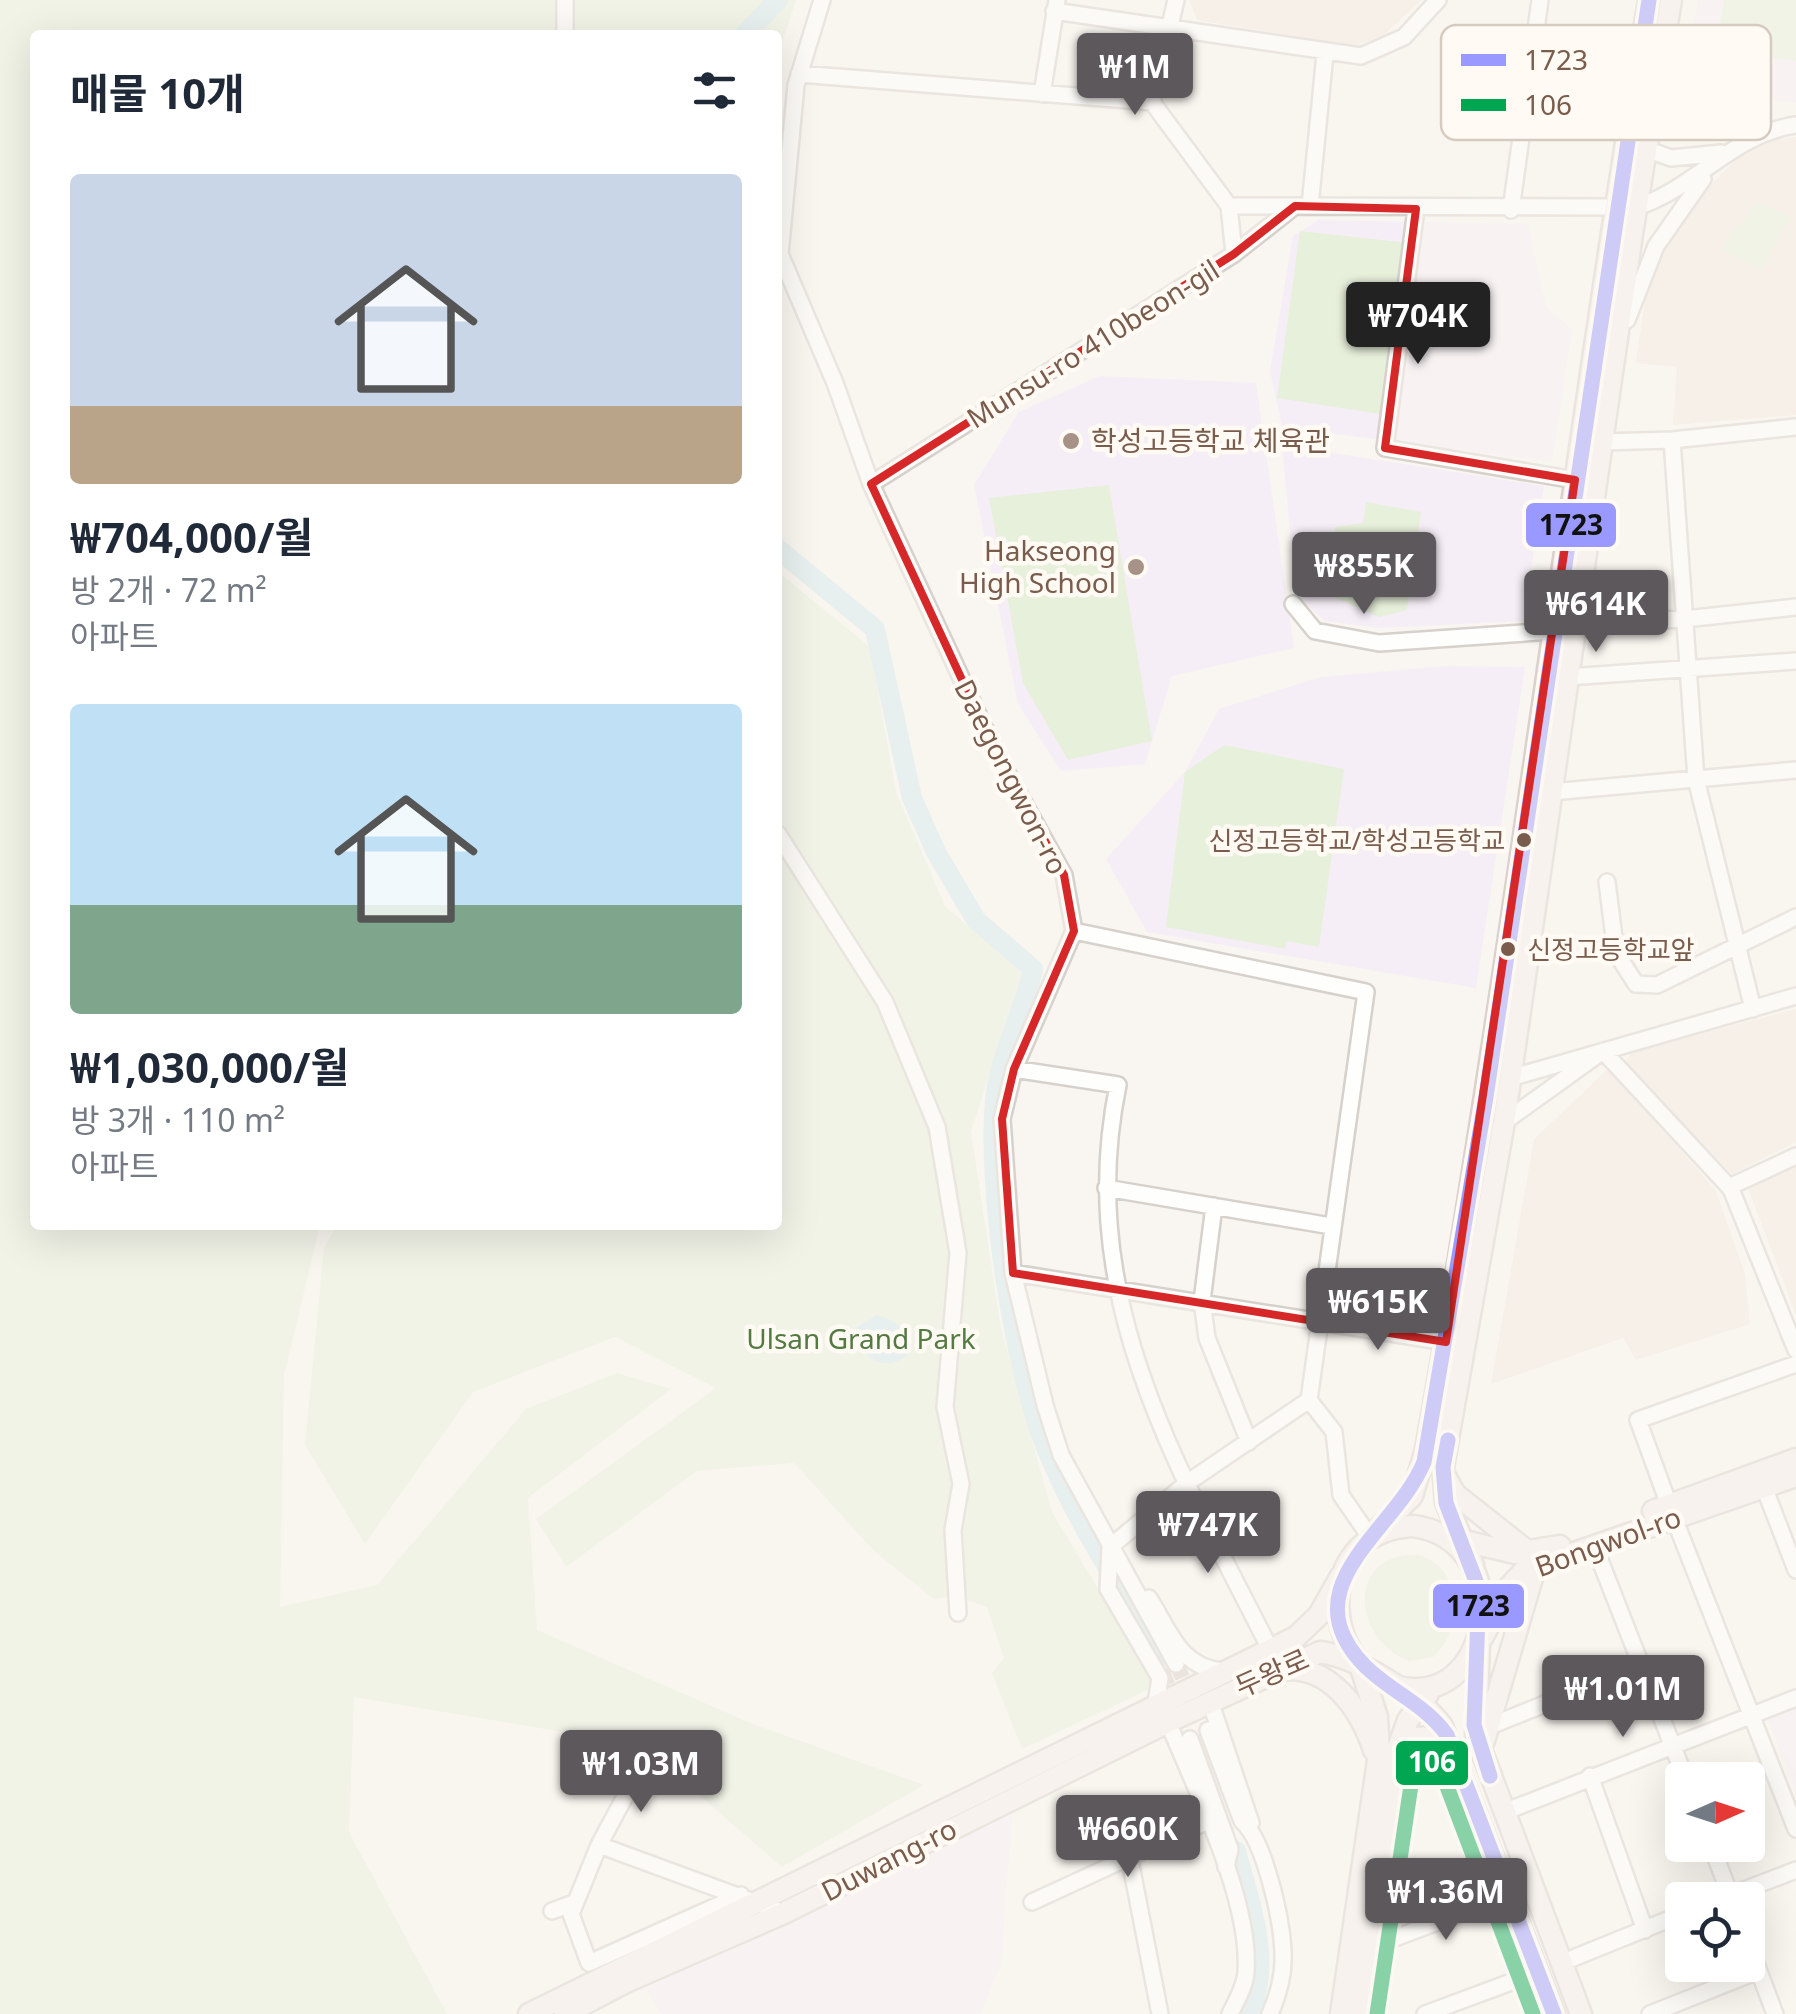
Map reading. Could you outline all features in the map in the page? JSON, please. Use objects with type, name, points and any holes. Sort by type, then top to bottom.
[{"type":"main road","points":[[1646,25],[1650,0]]},
{"type":"main road","points":[[1666,25],[1670,0]]},
{"type":"main road","points":[[529,2014],[749,1897],[806,1880],[1162,1713],[1223,1672],[1271,1660],[1311,1626],[1354,1552],[1417,1487],[1446,1342],[1496,1033],[1513,984],[1552,792],[1557,604],[1626,140]]},
{"type":"main road","points":[[1581,2014],[1483,1758],[1474,1724],[1479,1635],[1473,1564],[1456,1539],[1446,1503],[1443,1467],[1504,1122],[1510,1078],[1513,984],[1551,719],[1568,678],[1647,140]]},
{"type":"main road","points":[[1496,1033],[1499,1063],[1510,1078]]},
{"type":"main road","points":[[1486,1103],[1510,1078]]},
{"type":"main road","points":[[1671,1512],[1796,1459]]},
{"type":"main road","points":[[1443,1467],[1454,1494],[1532,1559],[1485,1728],[1483,1758]]},
{"type":"main road","name":"Bongwol-ro","points":[[1456,1539],[1532,1559],[1581,1546],[1671,1512],[1796,1476]]},
{"type":"main road","points":[[1370,1537],[1390,1528],[1412,1526],[1456,1539]]},
{"type":"main road","name":"Bongwol-ro","points":[[1437,1686],[1464,1665],[1510,1586],[1532,1559]]},
{"type":"main road","points":[[1341,1576],[1338,1617],[1378,1717],[1386,1762],[1357,2014]]},
{"type":"main road","name":"두왕로","points":[[1210,1701],[1271,1660],[1320,1652],[1358,1660],[1421,1703]]},
{"type":"main road","points":[[1271,1660],[1309,1670],[1339,1689],[1386,1762]]},
{"type":"main road","points":[[1388,1682],[1410,1689],[1437,1686]]},
{"type":"main road","points":[[1342,2014],[1386,1762],[1421,1703],[1437,1686]]},
{"type":"main road","name":"Duwang-ro","points":[[564,2014],[628,1981],[784,1914],[1162,1713],[1210,1701]]},
{"type":"main road","points":[[1421,1703],[1442,1726],[1457,1757],[1554,2014]]},
{"type":"main road","points":[[1386,1762],[1411,1739],[1426,1736],[1440,1741],[1457,1757]]},
{"type":"street","points":[[565,0],[565,30]]},
{"type":"street","name":"Daegongwon-ro","points":[[782,236],[800,74],[822,0]]},
{"type":"street","points":[[1152,102],[1176,0]]},
{"type":"street","points":[[1042,94],[1055,6],[1325,54],[1361,56],[1404,37],[1438,0]]},
{"type":"street","points":[[1537,25],[1540,0]]},
{"type":"street","points":[[1234,254],[1302,206],[1325,54]]},
{"type":"street","points":[[800,74],[1152,102],[1229,206],[1614,210],[1636,207],[1684,185],[1746,140]]},
{"type":"street","points":[[1771,132],[1796,125]]},
{"type":"street","points":[[1511,210],[1521,140]]},
{"type":"street","points":[[1646,149],[1679,158],[1725,152]]},
{"type":"street","points":[[1614,360],[1656,246],[1681,206],[1725,152]]},
{"type":"street","name":"Munsu-ro 410beon-gil","points":[[872,484],[1234,254],[1229,206]]},
{"type":"street","points":[[1416,209],[1385,448],[1575,480]]},
{"type":"street","name":"Daegongwon-ro","points":[[782,259],[835,383],[872,484],[996,753],[1064,875],[1074,931]]},
{"type":"street","points":[[1602,442],[1672,440],[1796,427]]},
{"type":"street","points":[[1672,440],[1696,779],[1753,1009]]},
{"type":"street","points":[[1293,604],[1315,630],[1379,643],[1554,631]]},
{"type":"street","points":[[1557,604],[1562,620],[1576,625],[1796,607]]},
{"type":"street","points":[[1568,678],[1796,662]]},
{"type":"street","points":[[1552,792],[1796,770]]},
{"type":"street","points":[[782,840],[886,1002],[937,1127],[958,1253],[945,1407],[962,1484],[953,1530],[958,1613]]},
{"type":"street","points":[[1607,882],[1616,953],[1636,984],[1657,985],[1796,917]]},
{"type":"street","points":[[1230,2014],[1246,1976],[1246,1948],[1226,1870],[1162,1713],[1172,1669],[1128,1565],[1110,1547],[1062,1455],[1044,1406],[1013,1273],[1002,1119],[1014,1069],[1074,931],[1366,992],[1309,1400],[1334,1432],[1341,1495],[1370,1537]]},
{"type":"street","points":[[1510,1078],[1796,996]]},
{"type":"street","points":[[1504,1122],[1603,1051]]},
{"type":"street","points":[[1603,1051],[1729,1187],[1796,1350]]},
{"type":"street","points":[[1014,1069],[1118,1085],[1108,1136],[1108,1240],[1134,1360],[1160,1433],[1271,1660]]},
{"type":"street","points":[[1729,1187],[1796,1156]]},
{"type":"street","points":[[1106,1188],[1331,1226]]},
{"type":"street","points":[[1214,1206],[1202,1302],[1207,1338],[1249,1442]]},
{"type":"street","points":[[1013,1273],[1446,1342]]},
{"type":"street","points":[[1796,1364],[1638,1420],[1796,1830]]},
{"type":"street","points":[[1223,1672],[1172,1669],[1108,1590],[1110,1547],[1187,1483],[1309,1400]]},
{"type":"street","points":[[1764,1487],[1796,1570]]},
{"type":"street","points":[[1581,1546],[1642,1666],[1679,1762]]},
{"type":"street","points":[[1485,1728],[1642,1666]]},
{"type":"street","points":[[1504,1812],[1796,1698]]},
{"type":"street","points":[[1210,1701],[1283,1952],[1270,2014]]},
{"type":"street","points":[[1208,1730],[1248,1826]]},
{"type":"street","points":[[1190,1738],[1230,1850],[1226,1870]]},
{"type":"street","points":[[642,1765],[598,1845],[571,1914],[590,1963],[749,1897]]},
{"type":"street","points":[[1590,1776],[1645,1930]]},
{"type":"street","points":[[1032,1902],[1129,1854],[1208,1821]]},
{"type":"street","points":[[598,1845],[749,1897],[784,1914]]},
{"type":"street","points":[[1129,1854],[1160,2014]]},
{"type":"street","points":[[1765,1882],[1796,1870]]},
{"type":"street","points":[[1366,1948],[1509,1896]]},
{"type":"street","points":[[552,1911],[576,1902]]},
{"type":"street","points":[[1561,1963],[1665,1921]]},
{"type":"street","points":[[1425,2014],[1445,2010],[1538,1972]]},
{"type":"street","points":[[1650,2014],[1729,1982]]},
{"type":"street","points":[[1763,1982],[1775,2014]]},
{"type":"highlighted area","points":[[1295,206],[1416,209],[1385,448],[1575,480],[1446,1342],[1013,1273],[1002,1119],[1014,1069],[1074,931],[1064,875],[996,753],[871,484],[1234,254]]},
{"type":"shaded area","points":[[1189,0],[1422,0],[1384,35],[1354,46],[1197,20]]},
{"type":"shaded area","points":[[1698,0],[1796,0],[1796,103],[1771,100],[1771,25],[1694,25]]},
{"type":"shaded area","points":[[1796,137],[1796,415],[1673,425],[1677,367],[1636,363],[1647,284],[1679,217],[1735,160],[1773,140]]},
{"type":"shaded area","points":[[1318,220],[1528,224],[1546,306],[1572,330],[1552,462],[1282,427],[1270,371],[1293,236]]},
{"type":"shaded area","name":"Hakseong High School","points":[[1100,376],[1256,383],[1294,648],[1172,676],[1145,764],[1061,771],[1018,704],[974,485],[1019,412]]},
{"type":"shaded area","points":[[1282,445],[1544,486],[1523,621],[1379,628],[1325,621],[1296,595]]},
{"type":"shaded area","points":[[1446,666],[1525,667],[1476,988],[1147,932],[1106,859],[1185,772],[1219,709],[1321,677]]},
{"type":"shaded area","points":[[1796,1009],[1796,1142],[1732,1174],[1625,1064],[1631,1052]]},
{"type":"shaded area","points":[[1609,1068],[1716,1191],[1745,1274],[1750,1324],[1636,1360],[1623,1338],[1491,1384],[1534,1139]]},
{"type":"shaded area","points":[[1796,1165],[1796,1315],[1748,1188]]},
{"type":"shaded area","points":[[1796,1707],[1796,1794],[1767,1718]]},
{"type":"shaded area","points":[[1012,1815],[1001,1964],[980,2014],[661,2014],[646,1988]]},
{"type":"green space","points":[[0,0],[796,0],[782,42],[782,30],[30,30],[30,1230],[319,1230],[284,1376],[280,1607],[377,1585],[526,1409],[617,1373],[671,1389],[528,1498],[537,1630],[753,1724],[924,1785],[782,1867],[641,1745],[354,1697],[349,1832],[447,2014],[0,2014]]},
{"type":"green space","points":[[1724,0],[1796,0],[1796,61],[1771,57],[1771,25],[1720,25]]},
{"type":"green space","points":[[1758,202],[1790,216],[1761,270],[1721,249]]},
{"type":"green space","points":[[1300,231],[1409,243],[1386,415],[1277,398]]},
{"type":"green space","points":[[1109,485],[1152,741],[1068,760],[1023,683],[989,498]]},
{"type":"green space","points":[[1366,502],[1421,512],[1407,610],[1379,617],[1336,598],[1335,527],[1363,523]]},
{"type":"green space","name":"Ulsan Grand Park","points":[[782,575],[870,647],[896,792],[945,906],[1022,973],[971,1132],[1001,1328],[1052,1512],[1156,1686],[1022,1749],[992,1673],[1004,1658],[987,1607],[956,1596],[934,1599],[874,1551],[794,1463],[697,1471],[566,1567],[536,1519],[716,1388],[615,1337],[473,1392],[365,1544],[305,1445],[324,1248],[334,1230],[782,1230]]},
{"type":"green space","points":[[1224,745],[1344,769],[1319,947],[1286,941],[1285,949],[1166,927],[1185,772]]},
{"type":"green space","points":[[1419,1555],[1444,1572],[1451,1585],[1454,1616],[1443,1645],[1433,1657],[1409,1661],[1390,1650],[1376,1635],[1367,1617],[1365,1598],[1368,1581],[1378,1567],[1395,1558]]},
{"type":"water","points":[[877,1315],[902,1328],[908,1355],[881,1363],[867,1354],[857,1327]]},
{"type":"waterway","points":[[749,30],[778,0]]},
{"type":"waterway","points":[[782,552],[875,629],[912,798],[936,852],[976,920],[1033,969],[996,1092],[998,1222],[1013,1324],[1047,1450],[1085,1529],[1160,1656]]},
{"type":"waterway","points":[[1236,1851],[1253,1912],[1259,1953],[1250,2014]]},
{"type":"tunnel","points":[[1176,1664],[1208,1730]]},
{"type":"tunnel","points":[[1162,1671],[1190,1739]]},
{"type":"transit line","name":"1723","points":[[1645,25],[1649,0]]},
{"type":"transit line","name":"1723","points":[[1554,2014],[1447,1735],[1429,1715],[1365,1666],[1344,1637],[1337,1610],[1342,1584],[1355,1560],[1424,1462],[1486,1097],[1628,140]]},
{"type":"transit line","name":"1723","points":[[1448,1440],[1443,1467],[1446,1503],[1479,1589],[1474,1725],[1490,1776]]},
{"type":"transit line","name":"106","points":[[1377,2014],[1414,1765],[1424,1758],[1440,1768],[1533,2014]]},
{"type":"place","name":"학성고등학교 체육관","points":[[1071,441]]},
{"type":"place","name":"Hakseong High School","points":[[1136,567]]},
{"type":"place","name":"신정고등학교/학성고등학교","points":[[1524,840]]},
{"type":"place","name":"신정고등학교앞","points":[[1508,949]]}]
